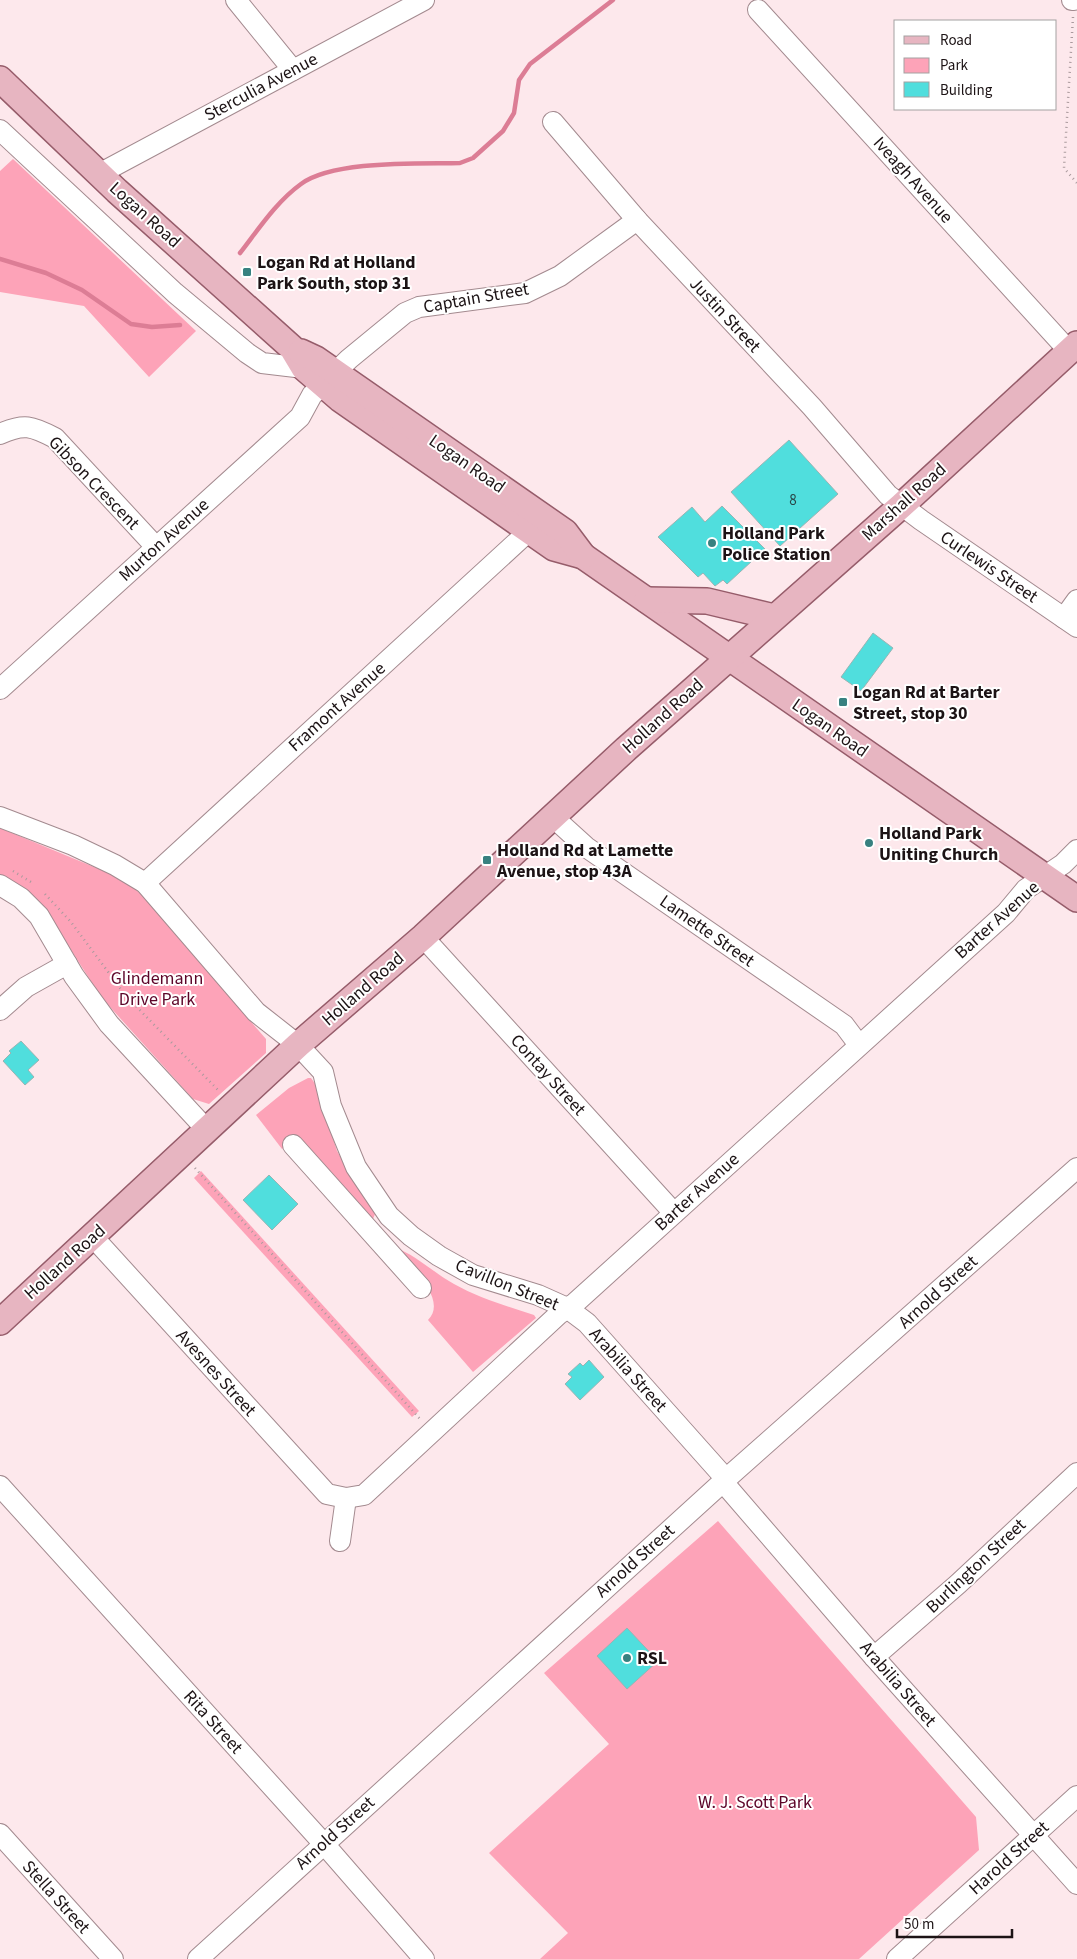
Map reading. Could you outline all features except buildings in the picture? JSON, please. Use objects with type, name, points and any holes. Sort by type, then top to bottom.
[{"type":"main road","name":"Logan Road","points":[[0,80],[98,174],[313,369],[554,548],[583,556]]},
{"type":"main road","name":"Marshall Road","points":[[729,658],[901,506],[1073,347]]},
{"type":"main road","name":"Logan Road","points":[[313,369],[565,532],[583,556],[1077,899]]},
{"type":"main road","points":[[647,600],[707,601],[774,617]]},
{"type":"main road","name":"Holland Road","points":[[0,1322],[184,1152],[232,1105],[422,937],[729,658]]},
{"type":"street","points":[[236,0],[293,70]]},
{"type":"street","name":"Sterculia Avenue","points":[[98,174],[424,0]]},
{"type":"street","name":"Iveagh Avenue","points":[[758,10],[1073,347]]},
{"type":"street","name":"Justin Street","points":[[552,122],[637,220],[812,407],[888,496],[901,506]]},
{"type":"street","name":"Logan Road","points":[[0,130],[175,293],[247,353],[262,363],[313,369]]},
{"type":"street","name":"Captain Street","points":[[313,369],[405,313],[419,307],[525,294],[560,276],[637,220]]},
{"type":"street","name":"Murton Avenue","points":[[0,689],[300,417],[312,395],[313,369]]},
{"type":"street","name":"Gibson Crescent","points":[[0,434],[14,427],[34,427],[55,438],[156,547]]},
{"type":"street","name":"Curlewis Street","points":[[901,506],[1071,622]]},
{"type":"street","name":"Framont Avenue","points":[[144,883],[530,531]]},
{"type":"street","points":[[1071,622],[1077,600]]},
{"type":"street","name":"Cavillon Street","points":[[0,817],[73,845],[115,865],[144,883],[256,1012],[298,1045],[323,1072],[337,1124],[356,1167],[376,1198],[393,1219],[412,1236],[439,1256],[473,1275],[538,1295],[567,1308]]},
{"type":"street","name":"Lamette Street","points":[[554,818],[586,847],[844,1025],[859,1045]]},
{"type":"street","name":"Barter Avenue","points":[[346,1498],[364,1495],[567,1308],[1006,913],[1026,889],[1063,864],[1077,850]]},
{"type":"street","points":[[4,877],[21,898],[40,916],[67,964],[109,1024],[206,1129]]},
{"type":"street","name":"Contay Street","points":[[422,937],[674,1213]]},
{"type":"street","points":[[0,1010],[26,987],[67,964]]},
{"type":"street","points":[[293,1145],[421,1288]]},
{"type":"street","name":"Arnold Street","points":[[198,1959],[725,1481],[1077,1168]]},
{"type":"street","points":[[376,1237],[393,1219]]},
{"type":"street","name":"Avesnes Street","points":[[93,1237],[310,1477],[327,1494],[346,1498]]},
{"type":"street","name":"Arabilia Street","points":[[567,1308],[587,1323],[725,1481],[874,1657],[1077,1884]]},
{"type":"street","name":"Burlington Street","points":[[874,1657],[958,1584],[1077,1473]]},
{"type":"street","name":"Rita Street","points":[[0,1486],[324,1844],[424,1959]]},
{"type":"street","points":[[340,1541],[346,1498]]},
{"type":"street","name":"Harold Street","points":[[897,1959],[1077,1796]]},
{"type":"street","name":"Stella Street","points":[[0,1834],[113,1959]]},
{"type":"path","points":[[1073,23],[1064,168],[1077,182]]},
{"type":"path","points":[[4,877],[32,883]]},
{"type":"path","points":[[43,893],[72,922],[126,996],[232,1105]]},
{"type":"path","points":[[184,1152],[200,1174],[432,1433]]},
{"type":"green space","points":[[13,159],[196,331],[149,377],[84,306],[0,292],[0,171]]},
{"type":"green space","name":"Glindemann Drive Park","points":[[0,828],[123,879],[149,901],[168,926],[266,1039],[266,1053],[209,1104],[193,1099],[101,997],[41,903],[16,883],[0,876]]},
{"type":"green space","points":[[311,1078],[316,1085],[337,1151],[375,1214],[373,1219],[296,1136],[282,1149],[256,1115],[289,1088]]},
{"type":"green space","points":[[201,1171],[419,1411],[412,1417],[194,1178]]},
{"type":"green space","points":[[394,1247],[402,1250],[463,1289],[534,1315],[536,1318],[473,1372],[428,1320],[433,1312],[434,1302],[430,1292],[416,1272]]},
{"type":"green space","name":"W. J. Scott Park","points":[[718,1521],[976,1817],[979,1850],[859,1959],[540,1959],[568,1933],[489,1853],[609,1744],[544,1673]]},
{"type":"waterway","points":[[240,253],[283,199],[301,184],[316,176],[355,167],[460,163],[473,158],[503,131],[514,113],[519,80],[530,64],[613,0]]},
{"type":"waterway","points":[[0,259],[46,273],[82,290],[131,324],[152,327],[180,325]]},
{"type":"place","name":"Logan Rd at Holland Park South, stop 31","points":[[247,272]]},
{"type":"place","name":"Holland Park Police Station","points":[[712,543]]},
{"type":"place","name":"Logan Rd at Barter Street, stop 30","points":[[843,702]]},
{"type":"place","name":"Holland Park Uniting Church","points":[[869,843]]},
{"type":"place","name":"Holland Rd at Lamette Avenue, stop 43A","points":[[487,860]]},
{"type":"place","name":"RSL","points":[[627,1658]]}]
